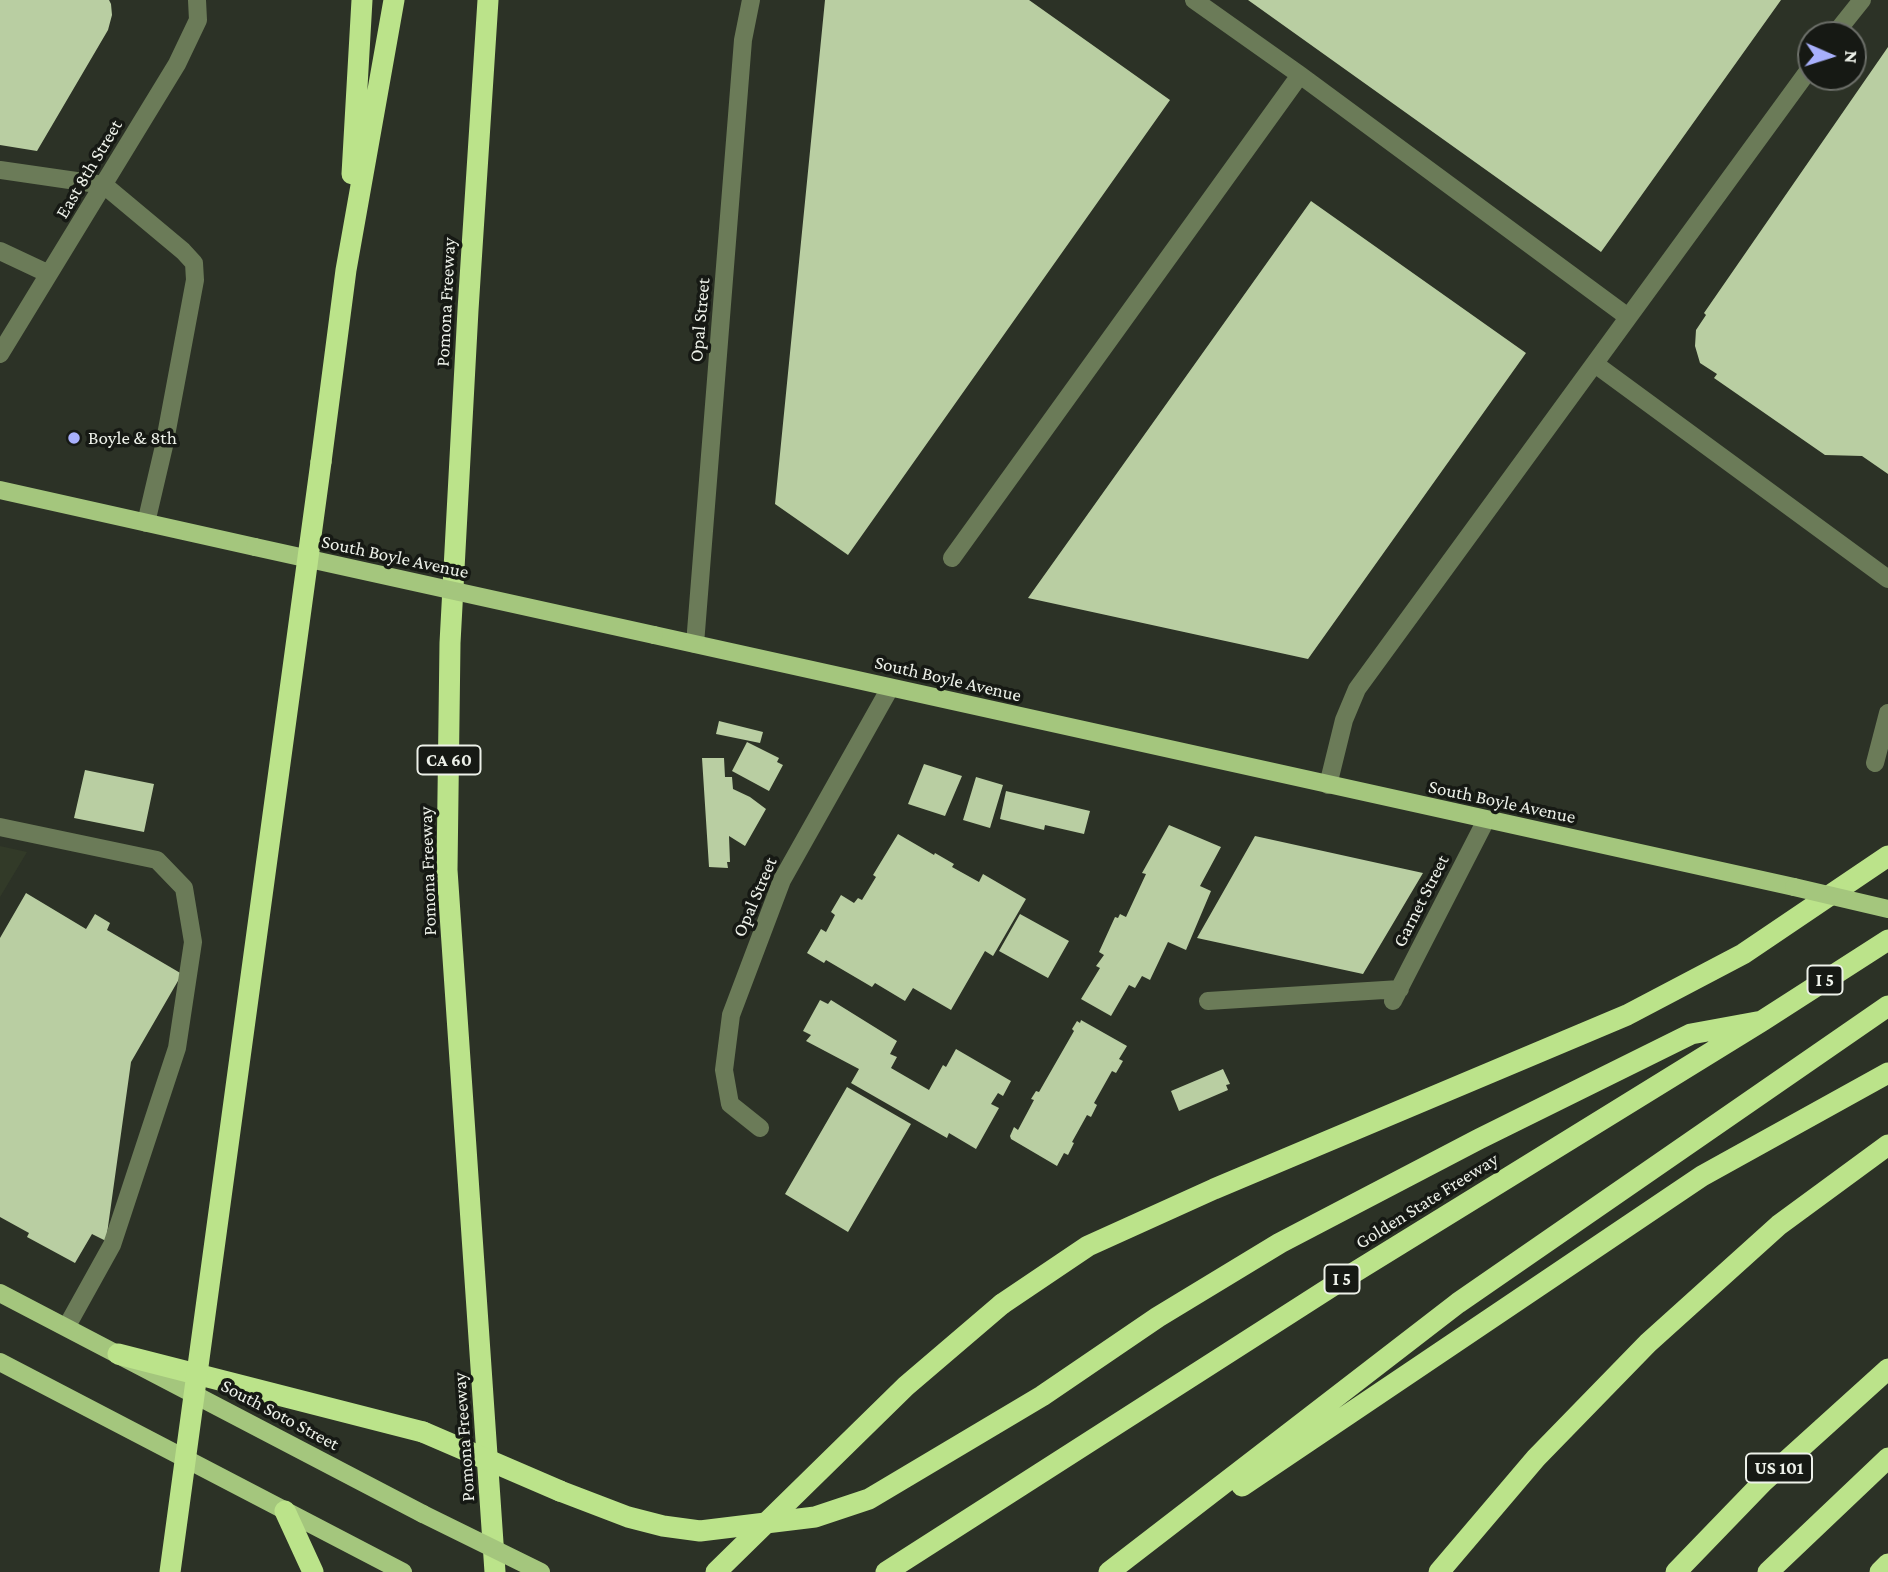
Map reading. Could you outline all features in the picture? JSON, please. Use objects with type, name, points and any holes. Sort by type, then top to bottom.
[{"type":"highway","points":[[346,270],[362,0]]},
{"type":"highway","points":[[170,1572],[346,270],[394,0]]},
{"type":"highway","name":"Pomona Freeway","points":[[488,0],[450,643],[447,870],[495,1572]]},
{"type":"highway","points":[[716,1572],[906,1386],[1002,1304],[1088,1246],[1214,1189],[1627,1015],[1743,954],[1888,856]]},
{"type":"highway","name":"Golden State Freeway","points":[[886,1572],[1342,1280],[1762,1021],[1888,940]]},
{"type":"highway","points":[[1112,1572],[1458,1304],[1888,1006]]},
{"type":"highway","points":[[118,1354],[423,1432],[560,1492],[628,1517],[663,1526],[700,1531],[815,1517],[869,1499],[1042,1396],[1158,1317],[1280,1243],[1479,1139],[1691,1034],[1762,1021]]},
{"type":"highway","points":[[1112,1572],[1702,1176],[1888,1073]]},
{"type":"highway","points":[[1439,1572],[1536,1458],[1648,1343],[1779,1225],[1888,1145]]},
{"type":"highway","name":"US 101","points":[[1676,1572],[1763,1482],[1888,1369]]},
{"type":"highway","points":[[1768,1572],[1888,1458]]},
{"type":"highway","points":[[285,1511],[313,1572]]},
{"type":"highway","points":[[493,1519],[511,1572]]},
{"type":"highway","points":[[1880,1572],[1888,1564]]},
{"type":"main road","name":"South Boyle Avenue","points":[[0,490],[1888,909]]},
{"type":"main road","name":"South Soto Street","points":[[0,1293],[423,1514],[541,1572]]},
{"type":"main road","points":[[0,1362],[403,1572]]},
{"type":"street","name":"East 8th Street","points":[[0,354],[177,64],[198,20],[197,0]]},
{"type":"street","name":"Opal Street","points":[[695,644],[742,53],[751,0]]},
{"type":"street","points":[[1194,0],[1628,317]]},
{"type":"street","points":[[1845,21],[1862,0]]},
{"type":"street","points":[[952,558],[1300,75]]},
{"type":"street","points":[[1328,785],[1344,720],[1357,689],[1797,86]]},
{"type":"street","points":[[0,170],[104,185],[194,262],[193,293],[164,446],[146,523]]},
{"type":"street","points":[[0,251],[49,274]]},
{"type":"street","points":[[1595,363],[1888,579]]},
{"type":"street","name":"Opal Street","points":[[760,1128],[730,1104],[724,1070],[730,1015],[782,880],[890,688]]},
{"type":"street","points":[[1875,763],[1888,713]]},
{"type":"street","name":"Garnet Street","points":[[1208,1001],[1396,995],[1486,820]]},
{"type":"street","points":[[0,827],[157,860],[184,888],[193,942],[177,1048],[117,1232],[67,1326]]},
{"type":"shaded area","points":[[0,846],[27,852],[0,897]]},
{"type":"building","points":[[0,0],[109,0],[111,4],[112,15],[108,30],[37,151],[0,145]]},
{"type":"building","points":[[825,0],[1029,0],[1170,100],[848,555],[775,504]]},
{"type":"building","points":[[1248,0],[1781,0],[1601,252]]},
{"type":"building","points":[[1888,47],[1888,474],[1862,456],[1825,455],[1714,378],[1717,374],[1700,363],[1695,346],[1696,330],[1706,315],[1704,313],[1858,91],[1867,91],[1867,77]]},
{"type":"building","points":[[1311,201],[1526,353],[1308,659],[1028,598]]},
{"type":"building","points":[[719,721],[763,732],[760,743],[716,734]]},
{"type":"building","points":[[747,742],[779,758],[777,762],[783,765],[769,791],[732,771]]},
{"type":"building","points":[[702,758],[724,758],[725,777],[732,777],[733,789],[766,809],[745,846],[729,836],[728,868],[709,867]]},
{"type":"building","points":[[924,764],[962,776],[945,816],[908,804]]},
{"type":"building","points":[[85,770],[154,784],[144,832],[74,818]]},
{"type":"building","points":[[976,777],[1003,785],[990,828],[963,820]]},
{"type":"building","points":[[1006,791],[1090,811],[1084,834],[1045,825],[1044,830],[1000,819]]},
{"type":"building","points":[[1169,825],[1221,847],[1200,886],[1211,891],[1186,950],[1168,942],[1150,980],[1142,976],[1135,988],[1129,985],[1111,1016],[1081,999],[1100,968],[1096,966],[1104,955],[1099,952],[1115,917],[1118,918],[1120,914],[1126,917],[1146,874],[1142,873]]},
{"type":"building","points":[[898,834],[954,864],[952,867],[979,882],[983,874],[1026,899],[993,956],[985,951],[951,1010],[913,988],[905,1001],[875,983],[872,987],[826,960],[824,963],[807,953],[821,929],[826,932],[835,915],[831,912],[841,895],[854,903],[858,898],[862,900],[876,877],[873,875]]},
{"type":"building","points":[[1255,836],[1423,873],[1363,974],[1197,938]]},
{"type":"building","points":[[26,893],[86,929],[95,914],[110,923],[107,930],[182,974],[131,1062],[106,1241],[92,1234],[75,1263],[27,1237],[29,1233],[0,1217],[0,938]]},
{"type":"building","points":[[1020,914],[1069,941],[1048,978],[999,951]]},
{"type":"building","points":[[820,1000],[828,1004],[831,1000],[897,1041],[890,1054],[897,1057],[891,1068],[929,1090],[956,1049],[1011,1081],[1003,1096],[998,1093],[991,1104],[999,1108],[976,1149],[949,1133],[947,1138],[851,1083],[859,1069],[806,1041],[811,1035],[803,1031]]},
{"type":"building","points":[[1081,1020],[1127,1046],[1119,1059],[1123,1061],[1116,1073],[1112,1071],[1094,1103],[1097,1105],[1091,1117],[1087,1115],[1068,1155],[1064,1153],[1057,1166],[1010,1136],[1014,1127],[1018,1130],[1034,1100],[1031,1099],[1036,1091],[1039,1092],[1074,1031],[1072,1029],[1077,1021],[1080,1023]]},
{"type":"building","points":[[1223,1069],[1230,1084],[1226,1085],[1228,1090],[1179,1111],[1171,1091]]},
{"type":"building","points":[[847,1087],[911,1124],[848,1232],[785,1194]]},
{"type":"place","name":"Boyle & 8th","points":[[74,438]]}]
